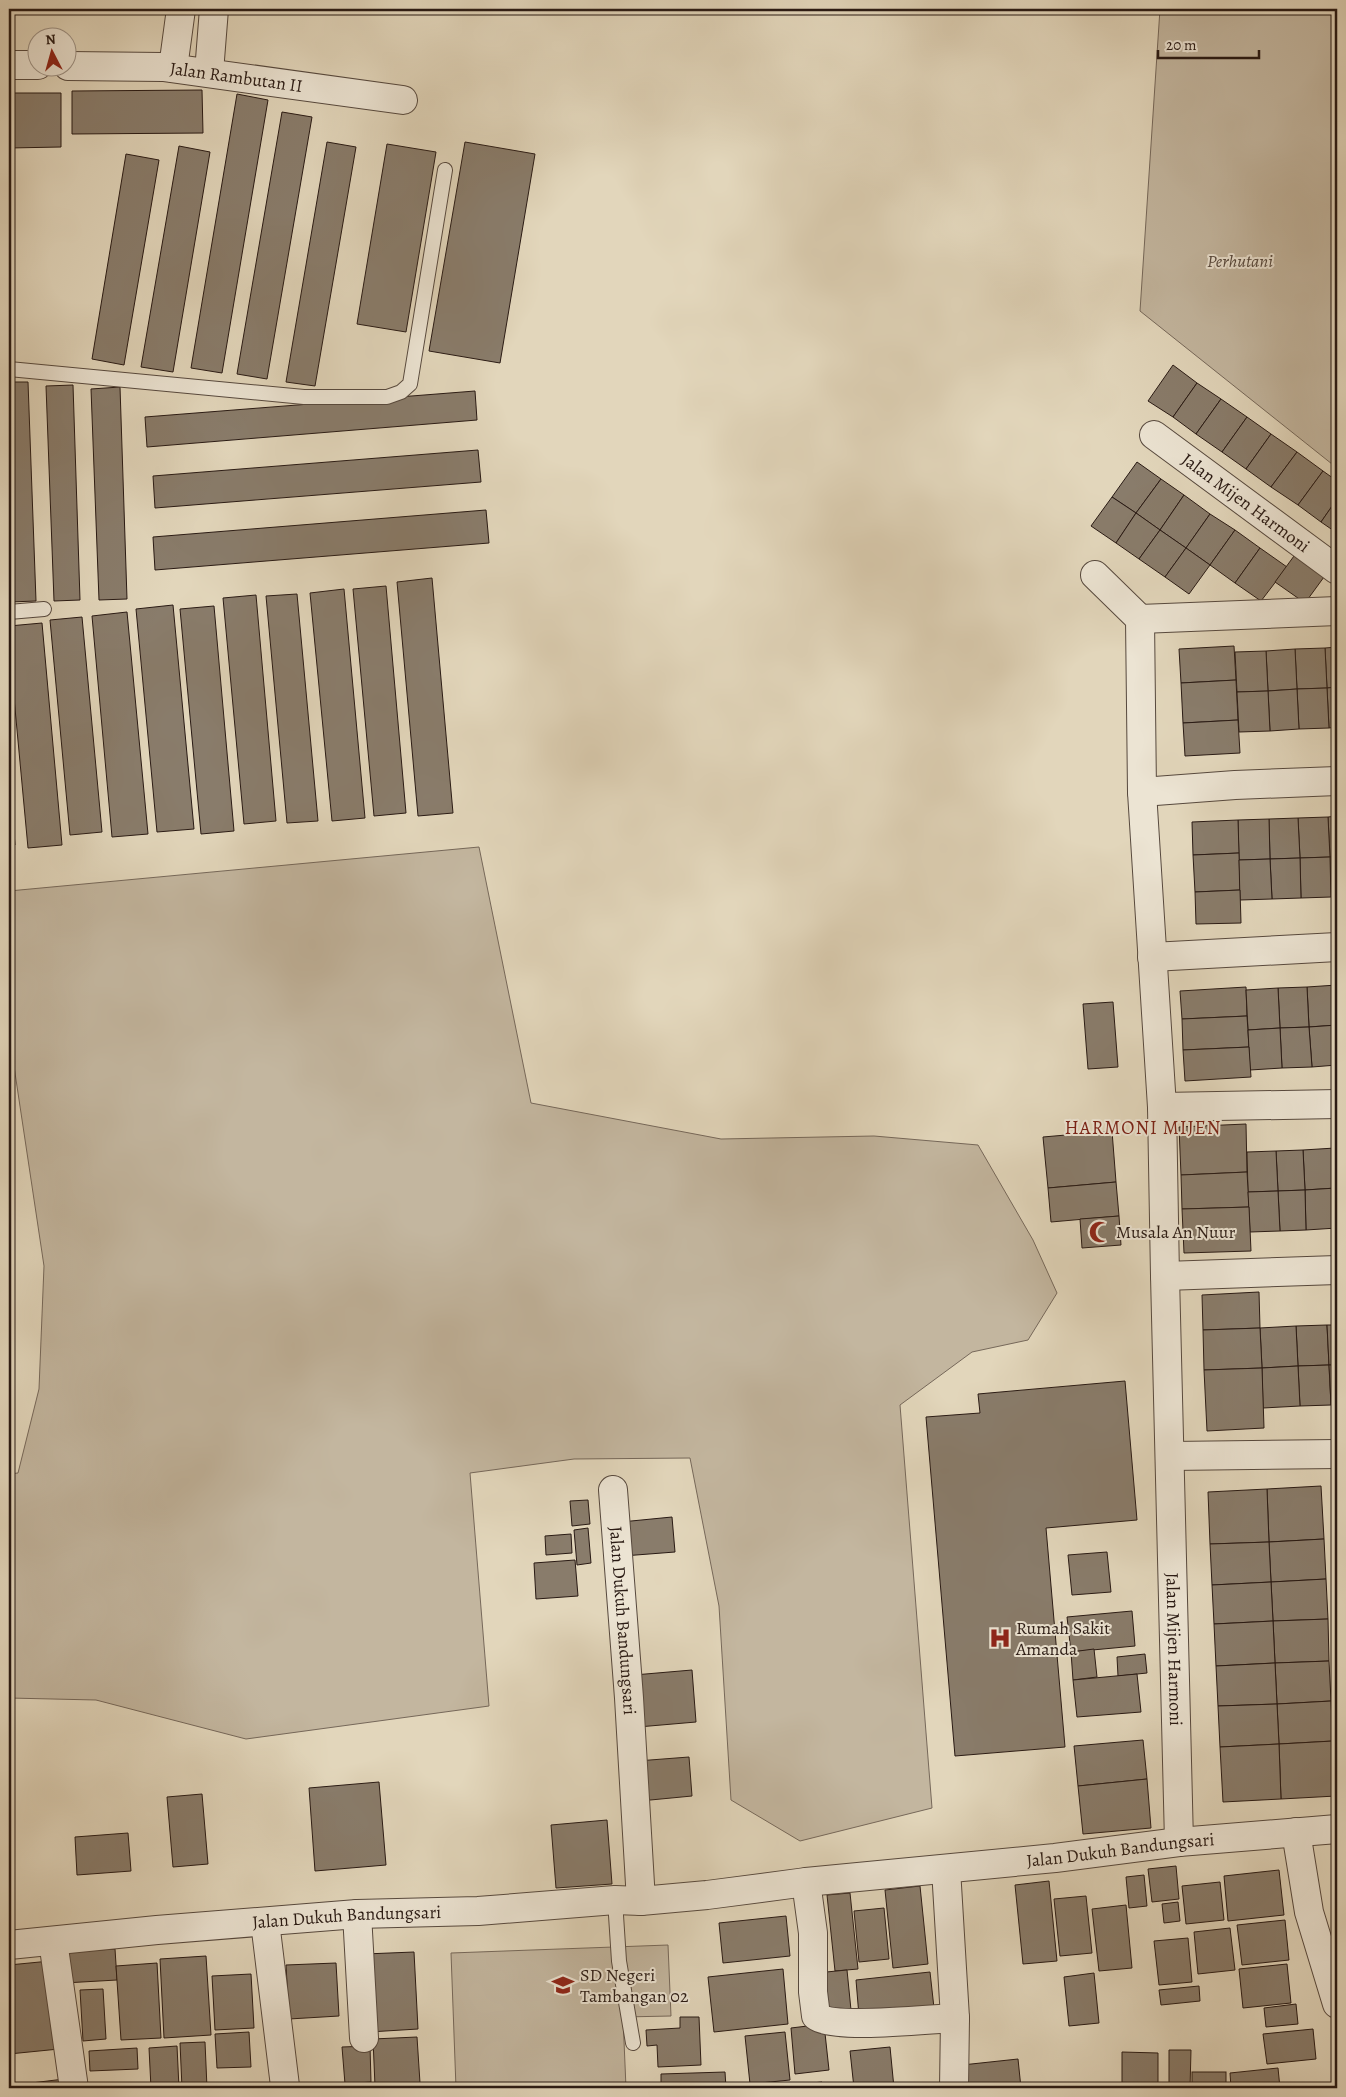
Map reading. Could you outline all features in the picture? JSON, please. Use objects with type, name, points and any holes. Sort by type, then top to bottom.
[{"type":"street","points":[[173,68],[181,9]]},
{"type":"street","points":[[209,72],[214,9]]},
{"type":"street","points":[[9,65],[28,66]]},
{"type":"street","name":"Jalan Rambutan II","points":[[78,66],[173,68],[403,100]]},
{"type":"street","name":"Jalan Mijen Harmoni","points":[[1154,435],[1337,570]]},
{"type":"street","points":[[1096,575],[1140,619],[1337,611]]},
{"type":"street","name":"Jalan Mijen Harmoni","points":[[1140,619],[1142,792],[1162,1107],[1180,1842]]},
{"type":"street","points":[[1142,792],[1235,785],[1337,781]]},
{"type":"street","points":[[1152,957],[1337,948]]},
{"type":"street","points":[[1162,1107],[1337,1104]]},
{"type":"street","points":[[1165,1276],[1337,1270]]},
{"type":"street","points":[[1171,1456],[1337,1454]]},
{"type":"street","name":"Jalan Dukuh Bandungsari","points":[[613,1490],[629,1698],[628,1901]]},
{"type":"street","name":"Jalan Dukuh Bandungsari","points":[[9,1945],[157,1930],[357,1914],[478,1911],[707,1895],[806,1882],[1055,1858],[1180,1842],[1337,1829]]},
{"type":"street","points":[[1296,1832],[1309,1912],[1337,2004]]},
{"type":"street","points":[[946,1868],[955,2018],[954,2088]]},
{"type":"street","points":[[806,1882],[813,1933],[813,1992],[816,2016],[834,2022],[854,2023],[955,2018]]},
{"type":"street","points":[[357,1914],[364,2038]]},
{"type":"street","points":[[265,1922],[285,2086]]},
{"type":"street","points":[[53,1941],[74,2088]]},
{"type":"lane","points":[[9,369],[304,397],[371,398],[395,395],[410,384],[445,170]]},
{"type":"lane","points":[[9,612],[44,609]]},
{"type":"lane","points":[[628,1901],[618,1961],[633,2043]]},
{"type":"green space","name":"Perhutani","points":[[1160,9],[1337,9],[1337,468],[1140,311]]},
{"type":"green space","points":[[479,847],[531,1103],[721,1139],[874,1136],[978,1145],[1033,1240],[1057,1293],[1028,1340],[972,1352],[900,1405],[932,1808],[800,1841],[731,1800],[719,1606],[690,1458],[574,1459],[470,1473],[489,1706],[246,1739],[96,1700],[9,1698],[9,1474],[18,1473],[39,1389],[44,1266],[9,1033],[9,891]]},
{"type":"green space","points":[[668,1945],[671,2016],[623,2017],[626,2088],[456,2088],[451,1953]]},
{"type":"building","points":[[202,90],[203,133],[72,134],[72,91]]},
{"type":"building","points":[[9,93],[61,93],[61,147],[9,148]]},
{"type":"building","points":[[237,94],[268,100],[222,373],[191,368]]},
{"type":"building","points":[[282,112],[312,117],[267,379],[237,374]]},
{"type":"building","points":[[327,142],[356,147],[315,386],[286,382]]},
{"type":"building","points":[[465,142],[535,154],[500,363],[429,351]]},
{"type":"building","points":[[387,144],[436,152],[406,332],[357,324]]},
{"type":"building","points":[[179,146],[210,152],[173,372],[141,367]]},
{"type":"building","points":[[126,154],[159,160],[124,365],[92,359]]},
{"type":"building","points":[[1173,365],[1197,383],[1173,417],[1148,401]]},
{"type":"building","points":[[9,382],[28,382],[36,601],[10,602]]},
{"type":"building","points":[[1197,383],[1221,399],[1196,434],[1173,417]]},
{"type":"building","points":[[73,385],[80,600],[54,601],[46,386]]},
{"type":"building","points":[[120,387],[127,599],[99,600],[91,389]]},
{"type":"building","points":[[475,391],[477,420],[147,447],[145,417]]},
{"type":"building","points":[[1221,399],[1247,417],[1222,452],[1196,434]]},
{"type":"building","points":[[1247,417],[1271,434],[1246,469],[1222,452]]},
{"type":"building","points":[[1271,434],[1297,452],[1271,487],[1246,469]]},
{"type":"building","points":[[478,450],[481,482],[155,508],[153,476]]},
{"type":"building","points":[[1297,452],[1323,471],[1298,505],[1271,487]]},
{"type":"building","points":[[1137,462],[1161,479],[1136,513],[1112,497]]},
{"type":"building","points":[[1323,471],[1337,481],[1337,499],[1321,522],[1298,505]]},
{"type":"building","points":[[1161,479],[1184,495],[1160,530],[1136,513]]},
{"type":"building","points":[[1184,495],[1210,514],[1186,548],[1160,530]]},
{"type":"building","points":[[1112,497],[1136,513],[1116,543],[1091,526]]},
{"type":"building","points":[[1337,499],[1337,533],[1321,522]]},
{"type":"building","points":[[486,510],[489,543],[155,570],[153,537]]},
{"type":"building","points":[[1136,513],[1160,530],[1139,559],[1116,543]]},
{"type":"building","points":[[1210,514],[1235,530],[1210,565],[1186,548]]},
{"type":"building","points":[[1160,530],[1186,548],[1165,577],[1139,559]]},
{"type":"building","points":[[1235,530],[1260,548],[1235,583],[1210,565]]},
{"type":"building","points":[[1186,548],[1210,565],[1189,594],[1165,577]]},
{"type":"building","points":[[1260,548],[1287,567],[1261,601],[1235,583]]},
{"type":"building","points":[[1294,556],[1324,577],[1305,603],[1275,582]]},
{"type":"building","points":[[432,578],[453,813],[418,816],[397,582]]},
{"type":"building","points":[[386,586],[406,813],[374,816],[353,589]]},
{"type":"building","points":[[344,589],[365,818],[332,821],[310,593]]},
{"type":"building","points":[[297,594],[318,821],[287,823],[266,596]]},
{"type":"building","points":[[256,595],[276,821],[244,824],[223,598]]},
{"type":"building","points":[[173,605],[194,829],[157,832],[136,609]]},
{"type":"building","points":[[214,606],[234,831],[201,834],[180,609]]},
{"type":"building","points":[[127,612],[148,834],[112,837],[92,616]]},
{"type":"building","points":[[82,617],[102,832],[70,835],[50,620]]},
{"type":"building","points":[[42,623],[62,845],[28,848],[9,644],[9,626]]},
{"type":"building","points":[[1234,646],[1236,680],[1181,683],[1179,649]]},
{"type":"building","points":[[1337,647],[1337,687],[1327,688],[1325,648]]},
{"type":"building","points":[[1325,648],[1327,688],[1297,689],[1295,649]]},
{"type":"building","points":[[1295,649],[1297,689],[1268,691],[1266,651]]},
{"type":"building","points":[[1266,651],[1268,691],[1237,692],[1235,652]]},
{"type":"building","points":[[1236,680],[1238,720],[1183,723],[1181,683]]},
{"type":"building","points":[[1337,687],[1337,727],[1329,728],[1327,688]]},
{"type":"building","points":[[1327,688],[1329,728],[1299,729],[1297,689]]},
{"type":"building","points":[[1297,689],[1299,729],[1270,731],[1268,691]]},
{"type":"building","points":[[1268,691],[1270,731],[1239,732],[1237,692]]},
{"type":"building","points":[[1238,720],[1240,753],[1185,756],[1183,723]]},
{"type":"building","points":[[9,772],[15,845],[9,846]]},
{"type":"building","points":[[1337,816],[1337,856],[1330,857],[1328,817]]},
{"type":"building","points":[[1328,817],[1330,857],[1300,858],[1298,818]]},
{"type":"building","points":[[1298,818],[1300,858],[1270,859],[1269,819]]},
{"type":"building","points":[[1269,819],[1270,859],[1239,860],[1238,820]]},
{"type":"building","points":[[1238,820],[1239,853],[1193,855],[1192,822]]},
{"type":"building","points":[[1239,853],[1240,890],[1195,892],[1193,855]]},
{"type":"building","points":[[1337,856],[1337,896],[1331,897],[1330,857]]},
{"type":"building","points":[[1330,857],[1331,897],[1301,898],[1300,858]]},
{"type":"building","points":[[1300,858],[1301,898],[1272,899],[1270,859]]},
{"type":"building","points":[[1270,859],[1272,899],[1240,900],[1239,860]]},
{"type":"building","points":[[1240,890],[1241,923],[1196,924],[1195,892]]},
{"type":"building","points":[[1337,985],[1337,1025],[1309,1027],[1307,987]]},
{"type":"building","points":[[1246,987],[1247,1016],[1182,1019],[1180,991]]},
{"type":"building","points":[[1307,987],[1309,1027],[1280,1028],[1278,988]]},
{"type":"building","points":[[1278,988],[1280,1028],[1248,1030],[1246,990]]},
{"type":"building","points":[[1113,1002],[1118,1067],[1088,1069],[1083,1004]]},
{"type":"building","points":[[1247,1016],[1249,1047],[1183,1050],[1182,1019]]},
{"type":"building","points":[[1337,1025],[1337,1065],[1312,1067],[1309,1027]]},
{"type":"building","points":[[1309,1027],[1312,1067],[1282,1068],[1280,1028]]},
{"type":"building","points":[[1280,1028],[1282,1068],[1250,1070],[1248,1030]]},
{"type":"building","points":[[1249,1047],[1251,1077],[1185,1081],[1183,1050]]},
{"type":"building","points":[[1246,1124],[1247,1172],[1181,1175],[1179,1127]]},
{"type":"building","points":[[1112,1131],[1116,1182],[1048,1188],[1043,1137]]},
{"type":"building","points":[[1335,1148],[1336,1188],[1305,1190],[1303,1150]]},
{"type":"building","points":[[1335,1148],[1337,1148],[1337,1188],[1336,1188]]},
{"type":"building","points":[[1303,1150],[1305,1190],[1278,1191],[1276,1151]]},
{"type":"building","points":[[1276,1151],[1278,1191],[1248,1192],[1247,1152]]},
{"type":"building","points":[[1247,1172],[1249,1207],[1182,1209],[1181,1175]]},
{"type":"building","points":[[1116,1182],[1119,1216],[1051,1222],[1048,1188]]},
{"type":"building","points":[[1336,1188],[1337,1228],[1306,1230],[1305,1190]]},
{"type":"building","points":[[1305,1190],[1306,1230],[1280,1231],[1278,1191]]},
{"type":"building","points":[[1278,1191],[1280,1231],[1250,1232],[1248,1192]]},
{"type":"building","points":[[1249,1207],[1251,1251],[1184,1253],[1182,1209]]},
{"type":"building","name":"Musala An Nuur","points":[[1119,1216],[1121,1245],[1082,1248],[1080,1219]]},
{"type":"building","points":[[1259,1292],[1260,1328],[1203,1330],[1202,1295]]},
{"type":"building","points":[[1327,1325],[1329,1365],[1298,1366],[1296,1326]]},
{"type":"building","points":[[1327,1325],[1337,1325],[1337,1365],[1329,1365]]},
{"type":"building","points":[[1296,1326],[1298,1366],[1262,1368],[1260,1328]]},
{"type":"building","points":[[1260,1328],[1262,1368],[1204,1370],[1203,1330]]},
{"type":"building","points":[[1329,1365],[1331,1405],[1300,1406],[1298,1366]]},
{"type":"building","points":[[1329,1365],[1337,1365],[1337,1405],[1331,1405]]},
{"type":"building","points":[[1298,1366],[1300,1406],[1263,1408],[1262,1368]]},
{"type":"building","points":[[1262,1368],[1264,1428],[1207,1431],[1204,1370]]},
{"type":"building","name":"Rumah Sakit Amanda","points":[[1125,1381],[1137,1520],[1046,1528],[1065,1747],[955,1756],[926,1417],[980,1413],[978,1394]]},
{"type":"building","points":[[1321,1486],[1324,1539],[1269,1542],[1267,1489]]},
{"type":"building","points":[[1267,1489],[1269,1542],[1210,1544],[1208,1492]]},
{"type":"building","points":[[588,1500],[590,1524],[572,1526],[570,1501]]},
{"type":"building","points":[[672,1517],[675,1552],[623,1556],[621,1522]]},
{"type":"building","points":[[588,1528],[591,1563],[577,1565],[574,1530]]},
{"type":"building","points":[[571,1534],[572,1553],[546,1555],[545,1536]]},
{"type":"building","points":[[1324,1539],[1326,1579],[1271,1582],[1269,1542]]},
{"type":"building","points":[[1269,1542],[1271,1582],[1212,1585],[1210,1544]]},
{"type":"building","points":[[1107,1552],[1111,1592],[1072,1595],[1068,1555]]},
{"type":"building","points":[[575,1560],[578,1596],[536,1599],[534,1563]]},
{"type":"building","points":[[1326,1579],[1328,1619],[1273,1621],[1271,1582]]},
{"type":"building","points":[[1271,1582],[1273,1621],[1214,1624],[1212,1585]]},
{"type":"building","points":[[1132,1611],[1135,1646],[1071,1652],[1067,1617]]},
{"type":"building","points":[[1328,1619],[1329,1661],[1275,1663],[1273,1621]]},
{"type":"building","points":[[1273,1621],[1275,1663],[1216,1666],[1214,1624]]},
{"type":"building","points":[[1094,1649],[1097,1677],[1073,1680],[1071,1652]]},
{"type":"building","points":[[1145,1654],[1147,1673],[1118,1676],[1117,1657]]},
{"type":"building","points":[[1329,1661],[1331,1701],[1277,1704],[1275,1663]]},
{"type":"building","points":[[1275,1663],[1277,1704],[1218,1706],[1216,1666]]},
{"type":"building","points":[[692,1670],[696,1722],[638,1727],[634,1675]]},
{"type":"building","points":[[1137,1674],[1141,1712],[1077,1717],[1073,1680]]},
{"type":"building","points":[[1331,1701],[1333,1741],[1279,1744],[1277,1704]]},
{"type":"building","points":[[1277,1704],[1279,1744],[1220,1747],[1218,1706]]},
{"type":"building","points":[[1143,1740],[1147,1779],[1078,1786],[1074,1746]]},
{"type":"building","points":[[1333,1741],[1336,1796],[1281,1799],[1279,1744]]},
{"type":"building","points":[[1279,1744],[1281,1799],[1223,1802],[1220,1747]]},
{"type":"building","points":[[689,1757],[692,1796],[640,1801],[637,1761]]},
{"type":"building","points":[[1147,1779],[1151,1828],[1083,1834],[1078,1786]]},
{"type":"building","points":[[379,1782],[386,1865],[315,1871],[309,1788]]},
{"type":"building","points":[[202,1794],[208,1864],[173,1867],[167,1797]]},
{"type":"building","points":[[607,1820],[612,1884],[556,1888],[551,1825]]},
{"type":"building","points":[[128,1833],[131,1871],[77,1875],[75,1837]]},
{"type":"building","points":[[1176,1866],[1179,1899],[1152,1902],[1148,1869]]},
{"type":"building","points":[[1279,1870],[1284,1915],[1228,1921],[1224,1876]]},
{"type":"building","points":[[1144,1875],[1147,1906],[1129,1908],[1126,1877]]},
{"type":"building","points":[[1049,1881],[1057,1961],[1023,1964],[1015,1885]]},
{"type":"building","points":[[1220,1882],[1224,1920],[1186,1924],[1182,1886]]},
{"type":"building","points":[[920,1886],[928,1964],[893,1968],[885,1890]]},
{"type":"building","points":[[850,1893],[858,1969],[835,1971],[827,1895]]},
{"type":"building","points":[[1086,1896],[1092,1953],[1060,1956],[1054,1899]]},
{"type":"building","points":[[1178,1902],[1180,1921],[1164,1923],[1162,1904]]},
{"type":"building","points":[[1126,1905],[1132,1968],[1099,1971],[1092,1909]]},
{"type":"building","points":[[884,1908],[889,1959],[859,1962],[854,1911]]},
{"type":"building","points":[[786,1916],[790,1956],[723,1963],[719,1923]]},
{"type":"building","points":[[1285,1920],[1289,1960],[1242,1965],[1237,1925]]},
{"type":"building","points":[[1230,1928],[1235,1970],[1198,1974],[1194,1932]]},
{"type":"building","points":[[1188,1938],[1192,1982],[1159,1985],[1154,1941]]},
{"type":"building","points":[[115,1949],[117,1980],[64,1983],[62,1952]]},
{"type":"building","points":[[414,1952],[418,2029],[369,2032],[365,1954]]},
{"type":"building","points":[[206,1956],[211,2035],[164,2038],[160,1959]]},
{"type":"building","points":[[50,1961],[59,2049],[9,2054],[9,1965]]},
{"type":"building","points":[[157,1963],[161,2038],[121,2040],[116,1966]]},
{"type":"building","points":[[336,1963],[339,2016],[289,2019],[286,1965]]},
{"type":"building","points":[[1287,1964],[1291,2003],[1243,2008],[1239,1969]]},
{"type":"building","points":[[783,1969],[788,2024],[714,2032],[708,1977]]},
{"type":"building","points":[[847,1970],[851,2010],[821,2013],[816,1973]]},
{"type":"building","points":[[930,1972],[934,2008],[859,2016],[856,1980]]},
{"type":"building","points":[[1094,1973],[1099,2023],[1069,2026],[1064,1977]]},
{"type":"building","points":[[251,1974],[254,2028],[215,2030],[212,1976]]},
{"type":"building","points":[[1199,1986],[1200,2001],[1161,2005],[1159,1990]]},
{"type":"building","points":[[103,1989],[106,2039],[83,2041],[80,1990]]},
{"type":"building","points":[[1296,2004],[1298,2024],[1266,2027],[1264,2008]]},
{"type":"building","points":[[680,2017],[699,2017],[701,2065],[658,2067],[657,2045],[647,2046],[646,2030],[680,2028]]},
{"type":"building","points":[[824,2024],[829,2070],[795,2074],[791,2028]]},
{"type":"building","points":[[1313,2029],[1316,2059],[1267,2064],[1263,2034]]},
{"type":"building","points":[[249,2032],[251,2067],[217,2068],[215,2034]]},
{"type":"building","points":[[785,2032],[790,2080],[750,2084],[745,2036]]},
{"type":"building","points":[[417,2037],[420,2083],[375,2086],[373,2039]]},
{"type":"building","points":[[205,2042],[207,2088],[182,2088],[180,2043]]},
{"type":"building","points":[[177,2046],[179,2088],[151,2088],[149,2048]]},
{"type":"building","points":[[370,2046],[371,2082],[345,2084],[342,2047]]},
{"type":"building","points":[[890,2047],[894,2088],[854,2088],[850,2051]]},
{"type":"building","points":[[137,2048],[138,2069],[90,2071],[89,2051]]},
{"type":"building","points":[[1169,2050],[1191,2050],[1190,2088],[1169,2088]]},
{"type":"building","points":[[1122,2052],[1158,2053],[1158,2088],[1122,2088]]},
{"type":"building","points":[[1018,2059],[1021,2088],[965,2088],[962,2065]]},
{"type":"building","points":[[1278,2068],[1280,2088],[1231,2088],[1230,2073]]},
{"type":"building","points":[[725,2072],[726,2088],[661,2088],[661,2074]]},
{"type":"building","points":[[1192,2072],[1226,2072],[1226,2088],[1192,2088]]},
{"type":"building","points":[[64,2079],[65,2088],[15,2088],[15,2085]]},
{"type":"building","points":[[822,2082],[823,2088],[760,2088]]},
{"type":"place","name":"Musala An Nuur","points":[[1100,1232]]},
{"type":"place","name":"Rumah Sakit Amanda","points":[[1000,1638]]},
{"type":"place","name":"SD Negeri Tambangan 02","points":[[563,1985]]},
{"type":"district","name":"HARMONI MIJEN","points":[[1143,1127]]}]
